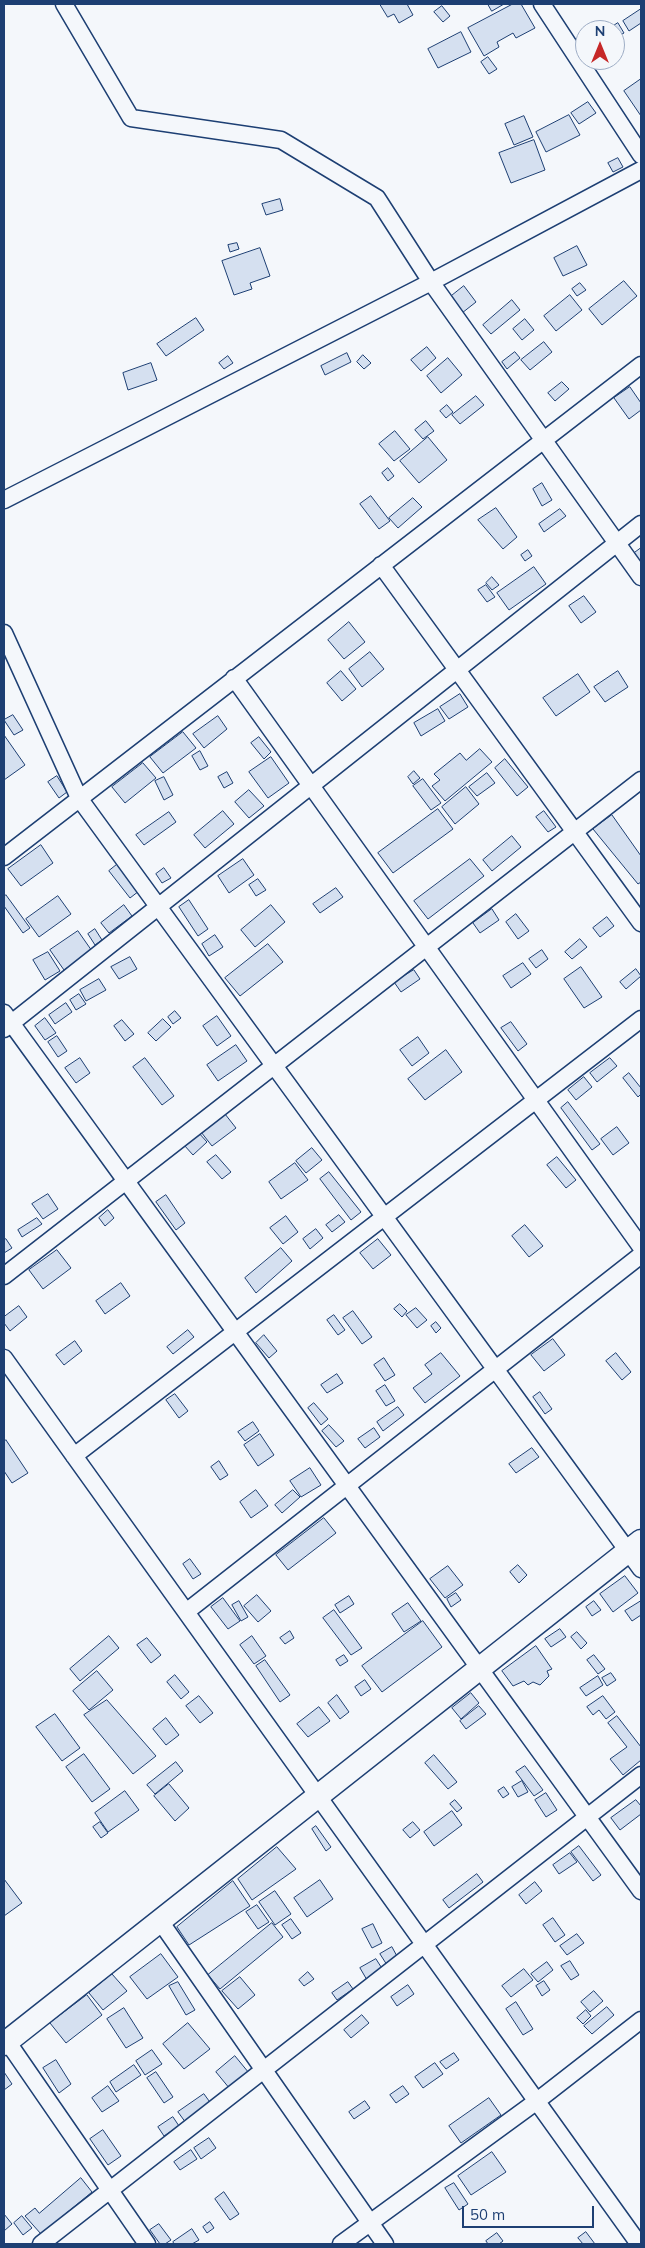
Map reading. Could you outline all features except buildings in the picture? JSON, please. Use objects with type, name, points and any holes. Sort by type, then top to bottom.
[{"type":"main road","points":[[6,2042],[480,1668],[637,1554]]},
{"type":"street","points":[[64,4],[131,118],[281,140],[378,198],[431,282],[641,577]]},
{"type":"street","points":[[542,4],[641,155]]},
{"type":"street","points":[[4,500],[431,282],[641,170]]},
{"type":"street","points":[[4,857],[641,364]]},
{"type":"street","points":[[641,524],[158,907],[6,1022],[126,1181],[641,1891]]},
{"type":"street","points":[[381,565],[641,923]]},
{"type":"street","points":[[4,633],[79,798],[496,1369],[637,1554]]},
{"type":"street","points":[[234,678],[641,1247]]},
{"type":"street","points":[[4,1276],[641,780]]},
{"type":"street","points":[[74,1456],[641,1019]]},
{"type":"street","points":[[186,1612],[641,1255]]},
{"type":"street","points":[[4,1358],[639,2244]]},
{"type":"street","points":[[41,2244],[641,1775]]},
{"type":"street","points":[[160,1921],[385,2244]]},
{"type":"street","points":[[341,2244],[537,2101],[641,2020]]},
{"type":"street","points":[[6,2042],[147,2244]]}]
